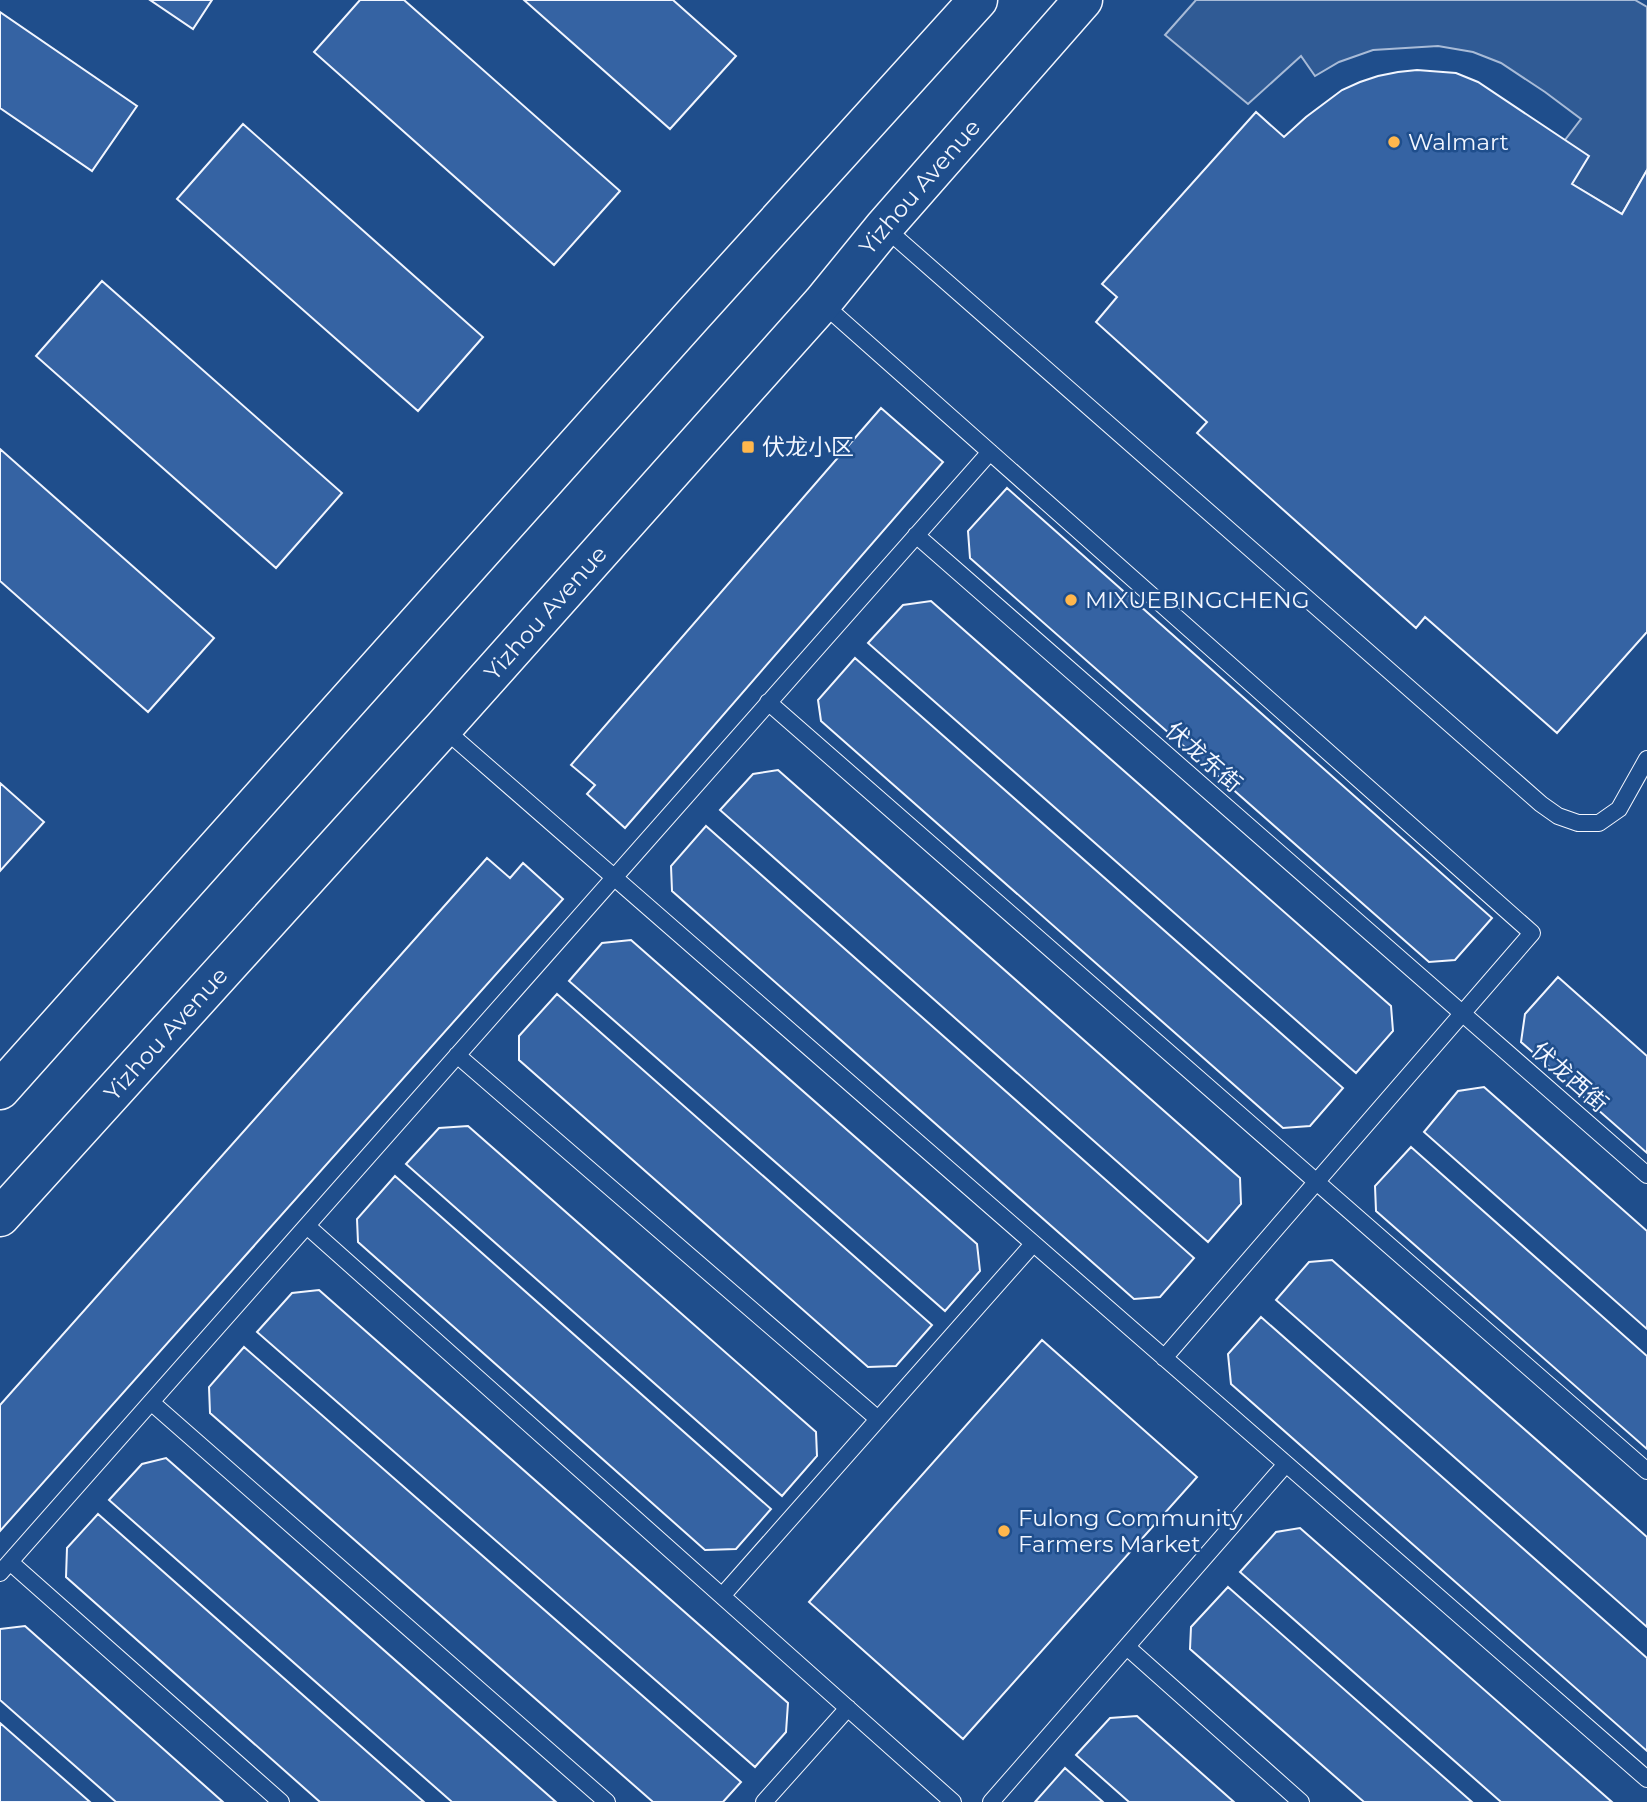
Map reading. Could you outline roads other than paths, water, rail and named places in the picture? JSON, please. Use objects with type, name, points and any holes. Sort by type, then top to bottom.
[{"type":"main road","points":[[0,1090],[978,0]]},
{"type":"main road","name":"Yizhou Avenue","points":[[0,1217],[443,728],[822,303],[884,227],[1083,0]]},
{"type":"lane","points":[[884,227],[1558,816],[1578,823],[1599,822],[1619,809],[1647,759]]},
{"type":"lane","points":[[822,303],[1532,933],[1164,1358]]},
{"type":"lane","points":[[281,1802],[5,1568],[990,452]]},
{"type":"lane","name":"伏龙东街","points":[[916,535],[1462,1013]]},
{"type":"lane","points":[[768,702],[1647,1471]]},
{"type":"lane","points":[[443,728],[1647,1779]]},
{"type":"lane","name":"伏龙西街","points":[[1462,1013],[1647,1175]]},
{"type":"lane","points":[[457,1055],[878,1419]]},
{"type":"lane","points":[[307,1226],[953,1802]]},
{"type":"lane","points":[[722,1596],[1033,1244]]},
{"type":"lane","points":[[151,1402],[607,1802]]},
{"type":"lane","points":[[991,1802],[1286,1464]]},
{"type":"lane","points":[[1127,1647],[1301,1802]]},
{"type":"lane","points":[[764,1802],[848,1708]]},
{"type":"place","name":"Walmart","points":[[1394,142]]},
{"type":"place","name":"伏龙小区","points":[[748,447]]},
{"type":"place","name":"MIXUEBINGCHENG","points":[[1071,600]]},
{"type":"place","name":"Fulong Community Farmers Market","points":[[1004,1531]]}]
